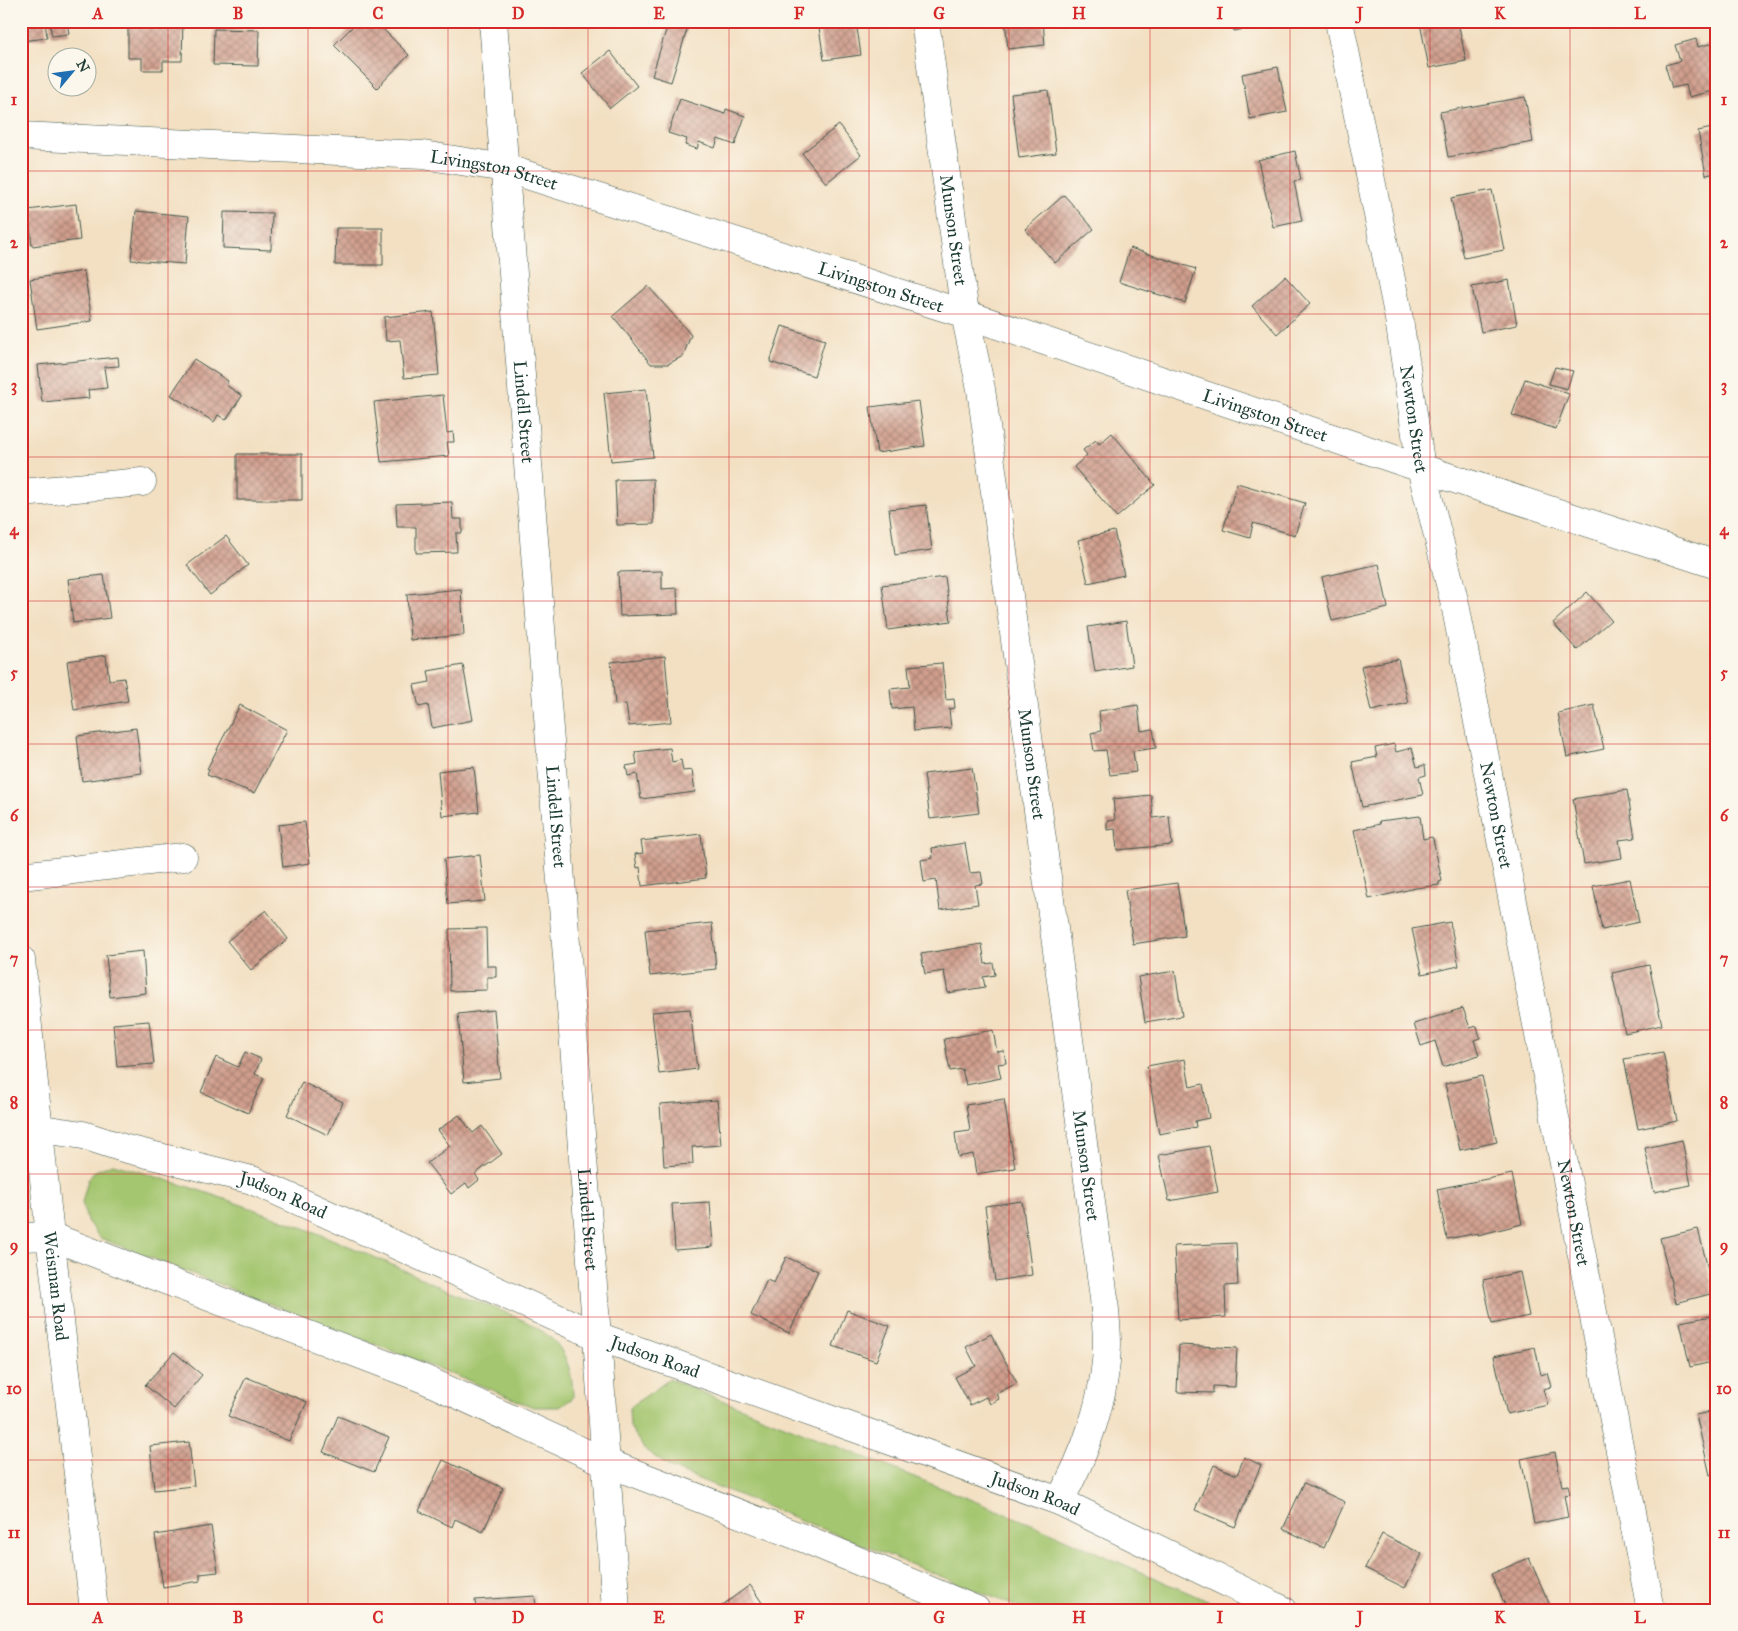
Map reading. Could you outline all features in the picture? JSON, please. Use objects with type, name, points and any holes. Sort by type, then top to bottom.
[{"type":"street","name":"Lindell Street","points":[[493,21],[597,1336],[616,1610]]},
{"type":"street","name":"Munson Street","points":[[925,21],[965,314],[981,389],[1104,1298],[1107,1344],[1105,1370],[1087,1442],[1069,1484],[1059,1501]]},
{"type":"street","name":"Newton Street","points":[[1339,21],[1399,319],[1420,468],[1455,604],[1651,1610]]},
{"type":"street","name":"Livingston Street","points":[[21,136],[423,155],[505,168],[965,314],[1420,468],[1717,565]]},
{"type":"street","points":[[21,493],[142,482]]},
{"type":"street","points":[[21,876],[183,857]]},
{"type":"street","name":"Weisman Road","points":[[21,960],[30,1127],[50,1236],[94,1610]]},
{"type":"street","name":"Judson Road","points":[[30,1127],[83,1134],[123,1148],[252,1180],[597,1336],[1059,1501],[1283,1610]]},
{"type":"street","points":[[21,1237],[50,1236],[424,1379],[606,1462],[808,1540],[976,1610]]},
{"type":"green space","points":[[113,1164],[223,1198],[305,1228],[529,1323],[552,1339],[562,1352],[571,1374],[573,1398],[559,1407],[533,1407],[100,1238],[87,1221],[82,1202],[88,1180],[95,1171]]},
{"type":"green space","points":[[669,1379],[1034,1525],[1228,1610],[1025,1610],[671,1468],[644,1449],[630,1427],[629,1408]]},
{"type":"building","points":[[21,21],[45,21],[47,38],[21,41]]},
{"type":"building","points":[[49,21],[67,21],[69,34],[52,36]]},
{"type":"building","points":[[164,21],[183,21],[182,61],[163,61],[163,70],[142,70],[142,58],[128,58],[128,25],[164,25]]},
{"type":"building","points":[[358,21],[375,21],[409,55],[377,88],[334,45]]},
{"type":"building","points":[[818,21],[856,21],[861,55],[824,60]]},
{"type":"building","points":[[1005,21],[1043,21],[1045,45],[1008,49]]},
{"type":"building","points":[[1232,21],[1271,21],[1271,24],[1234,31]]},
{"type":"building","points":[[1458,21],[1466,61],[1429,68],[1420,23]]},
{"type":"building","points":[[668,24],[687,30],[671,82],[652,76]]},
{"type":"building","points":[[214,29],[259,30],[258,66],[213,65]]},
{"type":"building","points":[[1696,39],[1698,47],[1713,43],[1717,56],[1717,90],[1689,97],[1686,85],[1672,88],[1665,65],[1680,61],[1675,45]]},
{"type":"building","points":[[610,51],[637,86],[610,108],[582,73]]},
{"type":"building","points":[[1278,67],[1287,112],[1250,119],[1242,74]]},
{"type":"building","points":[[1048,90],[1056,153],[1019,158],[1011,94]]},
{"type":"building","points":[[1525,97],[1533,142],[1448,157],[1440,112]]},
{"type":"building","points":[[680,99],[725,114],[726,109],[745,116],[735,145],[718,139],[715,148],[699,142],[697,149],[685,145],[687,139],[668,133]]},
{"type":"building","points":[[839,125],[861,155],[826,183],[802,153]]},
{"type":"building","points":[[1717,127],[1717,173],[1706,175],[1698,131]]},
{"type":"building","points":[[1295,151],[1301,180],[1294,181],[1302,221],[1273,227],[1258,160]]},
{"type":"building","points":[[1492,190],[1504,250],[1464,258],[1451,198]]},
{"type":"building","points":[[1064,195],[1094,229],[1055,263],[1025,229]]},
{"type":"building","points":[[76,204],[80,240],[32,246],[28,210]]},
{"type":"building","points":[[136,211],[189,216],[185,264],[131,260]]},
{"type":"building","points":[[224,212],[272,213],[271,250],[223,248]]},
{"type":"building","points":[[336,228],[383,228],[383,265],[335,265]]},
{"type":"building","points":[[1130,248],[1196,269],[1185,303],[1119,282]]},
{"type":"building","points":[[84,271],[92,321],[37,329],[30,279]]},
{"type":"building","points":[[1285,276],[1310,304],[1277,334],[1252,306]]},
{"type":"building","points":[[1509,280],[1517,325],[1481,332],[1472,287]]},
{"type":"building","points":[[648,286],[691,335],[683,356],[668,364],[651,364],[613,316]]},
{"type":"building","points":[[433,312],[439,375],[404,378],[400,340],[386,341],[384,317]]},
{"type":"building","points":[[782,326],[825,340],[814,376],[770,362]]},
{"type":"building","points":[[118,357],[119,366],[104,367],[107,388],[88,390],[89,398],[42,402],[38,365]]},
{"type":"building","points":[[194,359],[228,381],[226,385],[242,396],[226,420],[218,415],[214,422],[171,395]]},
{"type":"building","points":[[1555,367],[1573,371],[1567,389],[1549,384]]},
{"type":"building","points":[[1525,379],[1569,394],[1556,429],[1512,415]]},
{"type":"building","points":[[646,389],[653,457],[611,461],[604,393]]},
{"type":"building","points":[[443,395],[447,433],[453,432],[454,442],[447,442],[449,456],[381,462],[374,402]]},
{"type":"building","points":[[919,401],[925,446],[877,453],[870,407]]},
{"type":"building","points":[[1112,433],[1155,485],[1117,517],[1074,467],[1087,455],[1083,450],[1096,440],[1099,444]]},
{"type":"building","points":[[237,454],[302,454],[302,500],[237,500]]},
{"type":"building","points":[[653,479],[654,524],[617,525],[615,480]]},
{"type":"building","points":[[1237,483],[1305,503],[1295,535],[1253,523],[1250,538],[1223,530]]},
{"type":"building","points":[[452,502],[453,519],[462,519],[462,533],[456,533],[457,552],[416,553],[416,527],[397,527],[396,504]]},
{"type":"building","points":[[926,505],[932,550],[895,555],[889,509]]},
{"type":"building","points":[[1114,531],[1124,575],[1088,583],[1078,540]]},
{"type":"building","points":[[226,536],[248,565],[210,595],[187,565]]},
{"type":"building","points":[[1379,564],[1388,608],[1332,621],[1322,577]]},
{"type":"building","points":[[662,571],[662,589],[677,588],[678,614],[620,616],[618,572]]},
{"type":"building","points":[[104,575],[110,618],[73,623],[68,579]]},
{"type":"building","points":[[945,577],[951,621],[888,630],[882,585]]},
{"type":"building","points":[[461,589],[464,635],[410,640],[407,594]]},
{"type":"building","points":[[1587,592],[1611,620],[1577,650],[1553,623]]},
{"type":"building","points":[[1126,621],[1132,666],[1095,672],[1088,627]]},
{"type":"building","points":[[106,655],[109,680],[124,678],[128,701],[74,710],[67,661]]},
{"type":"building","points":[[665,656],[671,722],[629,726],[626,704],[615,705],[611,662]]},
{"type":"building","points":[[1398,659],[1408,703],[1371,711],[1361,666]]},
{"type":"building","points":[[942,663],[946,700],[954,699],[955,708],[949,709],[951,728],[914,731],[912,707],[892,709],[890,689],[910,687],[908,666]]},
{"type":"building","points":[[463,665],[473,720],[432,728],[428,705],[419,707],[414,685],[430,682],[428,671]]},
{"type":"building","points":[[240,705],[287,730],[254,793],[207,775],[209,770],[207,769]]},
{"type":"building","points":[[1138,705],[1141,731],[1153,729],[1156,748],[1133,751],[1136,772],[1110,775],[1106,750],[1094,751],[1091,733],[1101,731],[1099,711]]},
{"type":"building","points":[[1594,705],[1604,749],[1567,757],[1558,713]]},
{"type":"building","points":[[136,728],[142,773],[82,781],[77,736]]},
{"type":"building","points":[[1394,744],[1396,752],[1412,748],[1417,767],[1425,765],[1426,775],[1419,777],[1423,795],[1362,807],[1352,762],[1377,757],[1375,748]]},
{"type":"building","points":[[670,748],[672,762],[681,760],[683,771],[692,770],[695,792],[641,799],[637,774],[628,776],[626,766],[637,764],[635,752]]},
{"type":"building","points":[[474,767],[479,812],[442,816],[438,771]]},
{"type":"building","points":[[972,768],[979,813],[930,819],[924,774]]},
{"type":"building","points":[[1627,790],[1635,838],[1619,840],[1622,858],[1584,864],[1573,799]]},
{"type":"building","points":[[1151,795],[1153,818],[1169,816],[1172,845],[1117,850],[1115,829],[1107,830],[1107,821],[1115,820],[1113,799]]},
{"type":"building","points":[[1420,816],[1423,839],[1432,837],[1433,839],[1442,881],[1439,882],[1439,885],[1416,888],[1369,899],[1354,830],[1380,824],[1379,821]]},
{"type":"building","points":[[305,822],[310,863],[283,867],[278,825]]},
{"type":"building","points":[[701,834],[706,878],[642,886],[640,867],[637,868],[635,854],[643,853],[641,841]]},
{"type":"building","points":[[965,843],[970,873],[981,872],[983,884],[975,885],[978,904],[940,910],[936,880],[924,882],[921,860],[933,858],[932,848]]},
{"type":"building","points":[[480,855],[485,901],[448,904],[444,859]]},
{"type":"building","points":[[1630,879],[1639,922],[1602,930],[1593,886]]},
{"type":"building","points":[[1177,883],[1185,936],[1133,944],[1125,890]]},
{"type":"building","points":[[266,910],[288,939],[251,970],[227,941]]},
{"type":"building","points":[[1450,922],[1459,966],[1422,974],[1412,929]]},
{"type":"building","points":[[712,923],[716,969],[650,976],[645,930]]},
{"type":"building","points":[[486,928],[487,966],[496,966],[496,977],[487,977],[487,990],[450,991],[449,929]]},
{"type":"building","points":[[982,944],[985,964],[993,963],[995,975],[983,977],[985,987],[948,993],[944,971],[925,974],[921,954]]},
{"type":"building","points":[[143,951],[146,993],[110,997],[106,955]]},
{"type":"building","points":[[1649,965],[1662,1025],[1625,1033],[1612,973]]},
{"type":"building","points":[[1175,971],[1182,1016],[1145,1022],[1138,977]]},
{"type":"building","points":[[1463,1008],[1470,1028],[1477,1026],[1480,1038],[1474,1040],[1479,1055],[1443,1067],[1435,1041],[1421,1046],[1414,1024]]},
{"type":"building","points":[[690,1009],[697,1069],[659,1074],[652,1012]]},
{"type":"building","points":[[494,1010],[500,1078],[464,1082],[458,1014]]},
{"type":"building","points":[[149,1021],[154,1064],[117,1067],[113,1024]]},
{"type":"building","points":[[993,1030],[997,1052],[1004,1051],[1006,1063],[998,1064],[1001,1078],[966,1085],[962,1069],[950,1071],[944,1039]]},
{"type":"building","points":[[245,1052],[261,1059],[255,1074],[264,1078],[248,1113],[201,1092],[216,1057],[238,1067]]},
{"type":"building","points":[[1663,1052],[1677,1121],[1638,1129],[1624,1059]]},
{"type":"building","points":[[1185,1059],[1190,1087],[1203,1084],[1209,1118],[1195,1121],[1196,1127],[1159,1134],[1147,1066]]},
{"type":"building","points":[[1482,1076],[1497,1142],[1460,1150],[1445,1084]]},
{"type":"building","points":[[302,1082],[343,1102],[328,1135],[287,1115]]},
{"type":"building","points":[[1004,1099],[1015,1168],[976,1174],[973,1154],[958,1157],[955,1133],[970,1131],[966,1105]]},
{"type":"building","points":[[717,1100],[721,1145],[692,1147],[693,1164],[664,1166],[660,1104]]},
{"type":"building","points":[[459,1115],[473,1133],[482,1126],[502,1154],[475,1174],[479,1180],[469,1188],[466,1183],[451,1194],[427,1163],[450,1146],[438,1130]]},
{"type":"building","points":[[1682,1140],[1691,1185],[1654,1192],[1645,1148]]},
{"type":"building","points":[[1209,1146],[1218,1192],[1169,1201],[1159,1155]]},
{"type":"building","points":[[1512,1174],[1522,1224],[1478,1235],[1478,1233],[1447,1239],[1437,1189]]},
{"type":"building","points":[[1022,1201],[1032,1275],[995,1281],[985,1206]]},
{"type":"building","points":[[710,1202],[713,1247],[675,1250],[672,1204]]},
{"type":"building","points":[[1698,1229],[1714,1293],[1676,1303],[1660,1238]]},
{"type":"building","points":[[1236,1243],[1238,1285],[1225,1286],[1226,1317],[1178,1320],[1174,1246]]},
{"type":"building","points":[[786,1257],[818,1271],[789,1333],[751,1315],[767,1280],[774,1283]]},
{"type":"building","points":[[1520,1272],[1529,1316],[1492,1324],[1483,1280]]},
{"type":"building","points":[[847,1310],[890,1326],[876,1361],[833,1346]]},
{"type":"building","points":[[1717,1315],[1717,1361],[1690,1367],[1680,1322]]},
{"type":"building","points":[[991,1334],[1017,1383],[996,1394],[999,1399],[990,1404],[986,1397],[970,1405],[955,1377],[976,1366],[966,1347]]},
{"type":"building","points":[[1179,1345],[1237,1348],[1235,1387],[1213,1386],[1213,1393],[1177,1392]]},
{"type":"building","points":[[1535,1347],[1541,1375],[1547,1373],[1551,1387],[1543,1389],[1548,1405],[1507,1414],[1494,1356]]},
{"type":"building","points":[[174,1352],[202,1375],[174,1409],[145,1385]]},
{"type":"building","points":[[246,1377],[307,1402],[289,1441],[228,1416]]},
{"type":"building","points":[[1717,1410],[1717,1473],[1710,1475],[1696,1415]]},
{"type":"building","points":[[338,1416],[389,1437],[374,1472],[323,1452]]},
{"type":"building","points":[[189,1442],[194,1486],[154,1490],[150,1446]]},
{"type":"building","points":[[1555,1452],[1562,1486],[1568,1485],[1570,1494],[1564,1495],[1568,1517],[1534,1524],[1521,1459]]},
{"type":"building","points":[[1244,1457],[1261,1465],[1235,1527],[1195,1510],[1214,1465],[1237,1475]]},
{"type":"building","points":[[443,1460],[503,1488],[483,1532],[455,1519],[452,1527],[419,1511]]},
{"type":"building","points":[[1304,1483],[1345,1502],[1324,1548],[1283,1529]]},
{"type":"building","points":[[211,1526],[218,1572],[200,1574],[200,1581],[163,1587],[155,1535]]},
{"type":"building","points":[[1382,1534],[1422,1554],[1405,1588],[1365,1568]]},
{"type":"building","points":[[1529,1558],[1552,1610],[1495,1610],[1505,1605],[1491,1574]]},
{"type":"building","points":[[750,1585],[767,1610],[716,1610]]},
{"type":"building","points":[[535,1596],[536,1610],[476,1610],[475,1600]]}]
